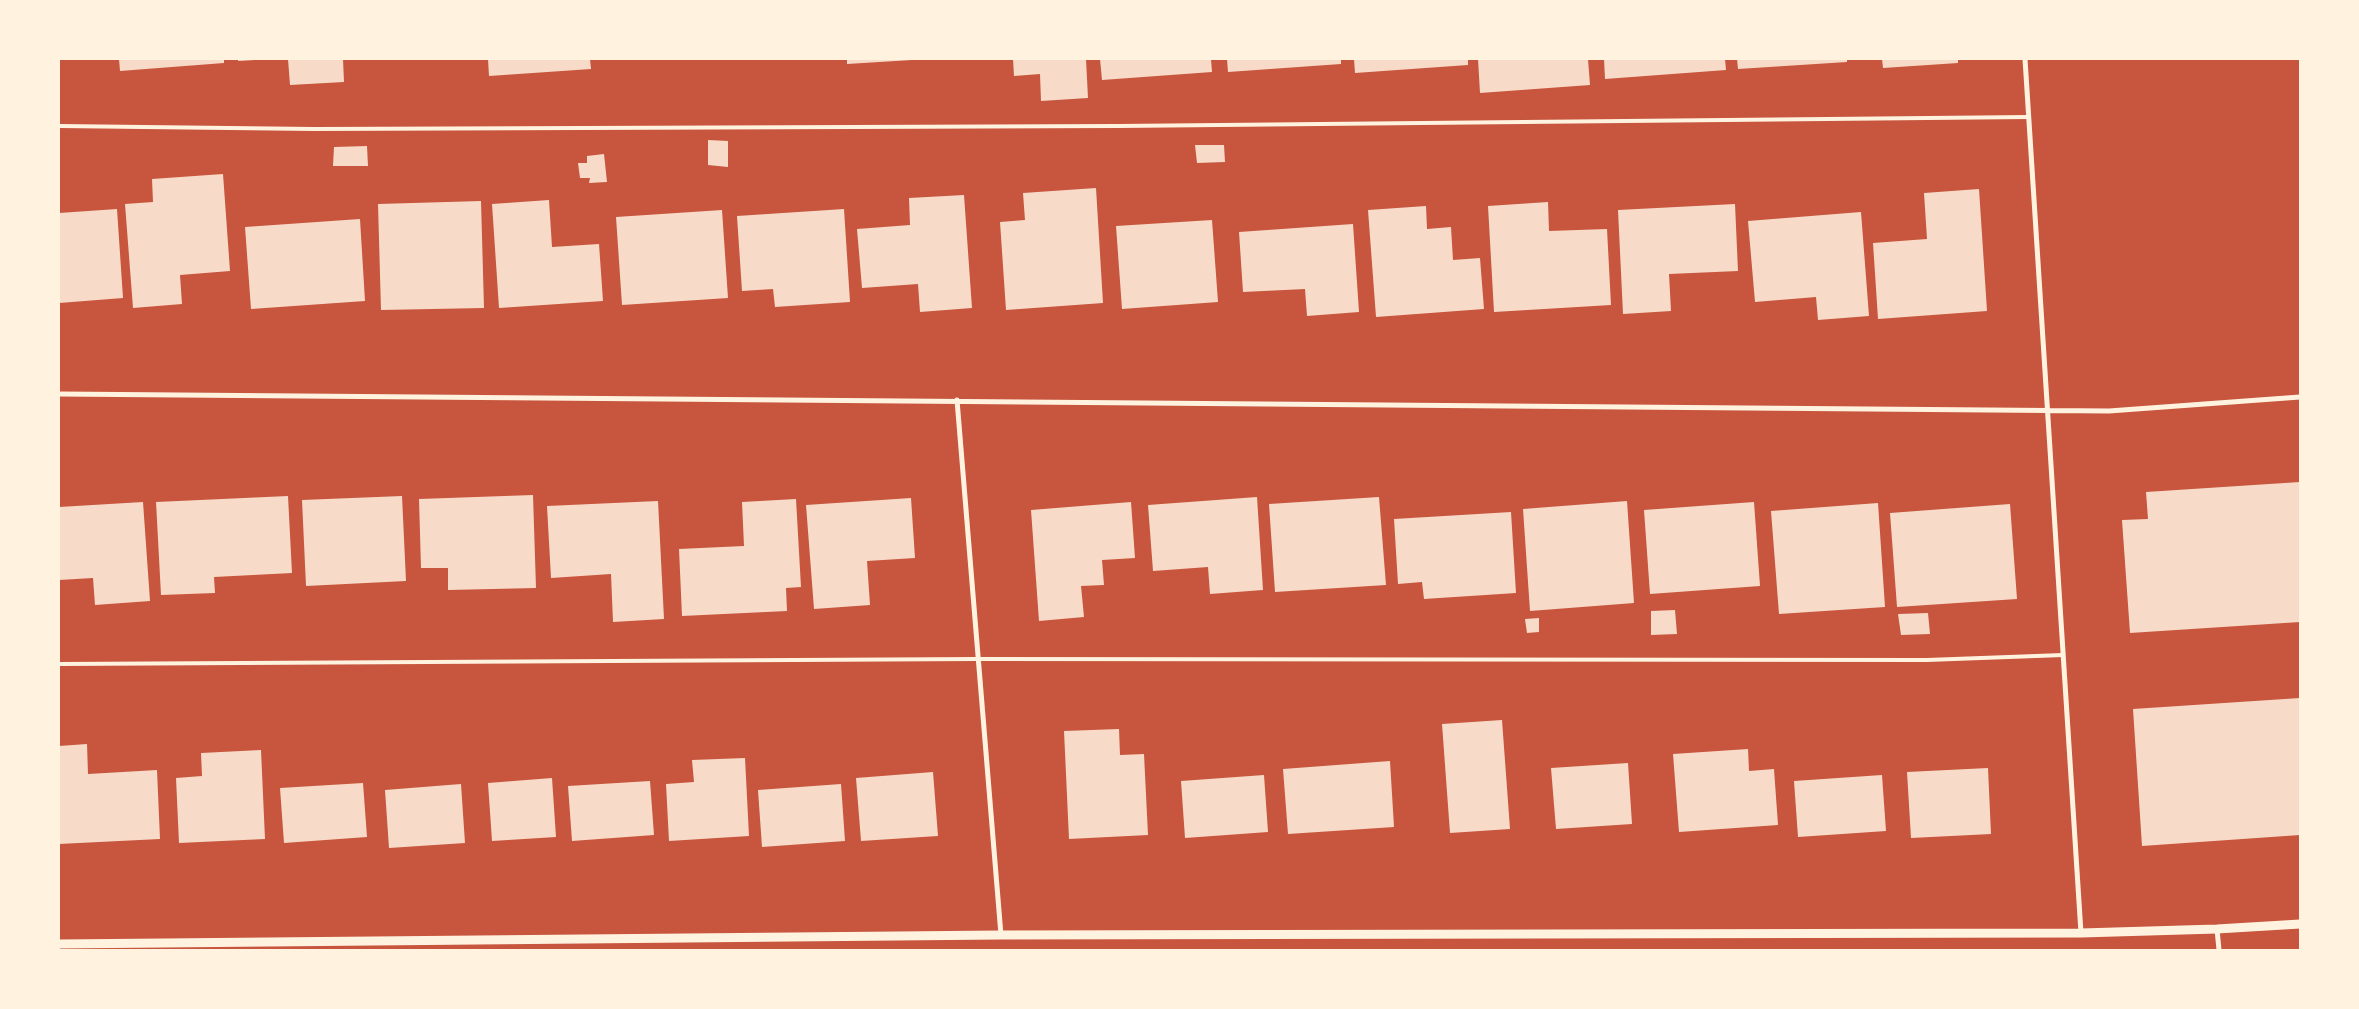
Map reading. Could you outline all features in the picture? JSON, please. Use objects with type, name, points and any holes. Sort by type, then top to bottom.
[{"type":"street","points":[[2025,59],[2081,933]]},
{"type":"street","points":[[59,394],[2108,411],[2300,397]]},
{"type":"street","points":[[957,400],[1001,935]]},
{"type":"street","points":[[59,944],[1001,935],[2081,933],[2217,929],[2300,924]]},
{"type":"street","points":[[2217,929],[2219,950]]},
{"type":"lane","points":[[59,126],[344,129],[1098,126],[2028,117]]},
{"type":"lane","points":[[59,664],[978,659],[1927,660],[2063,656]]},
{"type":"building","points":[[119,59],[224,59],[224,63],[120,71]]},
{"type":"building","points":[[238,59],[255,59],[255,60],[238,61]]},
{"type":"building","points":[[288,59],[343,59],[344,82],[290,85]]},
{"type":"building","points":[[488,59],[590,59],[591,69],[489,76]]},
{"type":"building","points":[[847,59],[912,59],[912,60],[847,64]]},
{"type":"building","points":[[1013,59],[1086,59],[1088,98],[1041,101],[1040,74],[1014,76]]},
{"type":"building","points":[[1100,59],[1211,59],[1212,72],[1102,80]]},
{"type":"building","points":[[1227,59],[1341,59],[1341,64],[1228,72]]},
{"type":"building","points":[[1354,59],[1468,59],[1468,65],[1355,73]]},
{"type":"building","points":[[1478,59],[1588,59],[1590,85],[1480,93]]},
{"type":"building","points":[[1604,59],[1725,59],[1726,70],[1605,79]]},
{"type":"building","points":[[1737,59],[1847,59],[1847,62],[1738,69]]},
{"type":"building","points":[[1882,59],[1958,59],[1958,63],[1883,68]]},
{"type":"building","points":[[708,140],[728,141],[728,167],[708,165]]},
{"type":"building","points":[[1195,145],[1224,145],[1225,162],[1197,163]]},
{"type":"building","points":[[367,146],[368,166],[333,166],[334,147]]},
{"type":"building","points":[[604,154],[607,182],[589,183],[590,178],[580,178],[578,163],[587,163],[587,156]]},
{"type":"building","points":[[223,174],[230,271],[180,275],[182,304],[133,308],[125,204],[153,202],[152,179]]},
{"type":"building","points":[[1096,188],[1103,303],[1006,310],[1000,222],[1025,220],[1023,193]]},
{"type":"building","points":[[1979,189],[1987,311],[1878,319],[1873,243],[1927,239],[1924,193]]},
{"type":"building","points":[[964,195],[972,308],[920,312],[918,284],[862,288],[857,229],[910,225],[909,198]]},
{"type":"building","points":[[549,200],[552,247],[599,244],[603,301],[499,308],[492,204]]},
{"type":"building","points":[[481,201],[484,308],[381,310],[378,204]]},
{"type":"building","points":[[1548,202],[1549,231],[1607,229],[1611,305],[1494,312],[1488,206]]},
{"type":"building","points":[[1735,204],[1738,271],[1669,274],[1671,311],[1623,314],[1618,210]]},
{"type":"building","points":[[1426,206],[1427,229],[1451,227],[1453,260],[1480,258],[1484,309],[1376,317],[1368,210]]},
{"type":"building","points":[[117,209],[123,298],[59,303],[59,213]]},
{"type":"building","points":[[844,209],[850,302],[775,307],[773,289],[742,291],[737,216]]},
{"type":"building","points":[[722,210],[728,298],[622,305],[616,217]]},
{"type":"building","points":[[1861,212],[1869,316],[1818,320],[1816,297],[1755,302],[1748,221]]},
{"type":"building","points":[[360,219],[365,301],[251,309],[245,227]]},
{"type":"building","points":[[1212,220],[1218,302],[1122,309],[1116,226]]},
{"type":"building","points":[[1353,224],[1359,312],[1307,316],[1305,289],[1243,292],[1239,232]]},
{"type":"building","points":[[2300,482],[2300,622],[2130,633],[2122,520],[2148,519],[2146,492]]},
{"type":"building","points":[[533,495],[536,588],[448,590],[448,568],[421,568],[419,499]]},
{"type":"building","points":[[288,496],[292,573],[214,577],[215,593],[161,595],[156,502]]},
{"type":"building","points":[[402,496],[406,581],[306,586],[302,500]]},
{"type":"building","points":[[1257,497],[1263,590],[1210,594],[1208,567],[1153,571],[1148,505]]},
{"type":"building","points":[[1379,497],[1386,585],[1275,592],[1269,504]]},
{"type":"building","points":[[911,498],[915,558],[867,561],[870,605],[814,609],[806,505]]},
{"type":"building","points":[[796,499],[801,587],[786,588],[787,611],[682,616],[679,549],[744,546],[742,502]]},
{"type":"building","points":[[658,501],[664,619],[613,622],[611,574],[551,578],[547,506]]},
{"type":"building","points":[[1627,501],[1634,603],[1530,611],[1523,509]]},
{"type":"building","points":[[143,502],[150,601],[95,605],[93,578],[59,580],[59,507]]},
{"type":"building","points":[[1131,502],[1135,558],[1102,560],[1104,585],[1081,586],[1084,617],[1039,621],[1031,510]]},
{"type":"building","points":[[1754,502],[1760,586],[1650,594],[1644,510]]},
{"type":"building","points":[[1878,503],[1885,607],[1779,614],[1771,511]]},
{"type":"building","points":[[2010,504],[2017,599],[1897,607],[1890,513]]},
{"type":"building","points":[[1511,512],[1516,593],[1424,599],[1422,582],[1398,584],[1394,519]]},
{"type":"building","points":[[1675,610],[1677,634],[1651,635],[1651,611]]},
{"type":"building","points":[[1928,613],[1930,634],[1901,635],[1898,614]]},
{"type":"building","points":[[1539,618],[1539,632],[1527,633],[1525,619]]},
{"type":"building","points":[[2300,698],[2300,835],[2142,846],[2133,709]]},
{"type":"building","points":[[1502,720],[1510,829],[1450,833],[1442,724]]},
{"type":"building","points":[[1119,729],[1120,755],[1144,754],[1148,835],[1069,839],[1064,731]]},
{"type":"building","points":[[87,744],[88,774],[157,770],[160,839],[59,844],[59,746]]},
{"type":"building","points":[[1748,749],[1749,771],[1774,769],[1778,825],[1679,832],[1673,754]]},
{"type":"building","points":[[261,750],[265,839],[179,843],[176,778],[202,776],[201,753]]},
{"type":"building","points":[[745,758],[749,836],[669,841],[666,784],[694,782],[692,760]]},
{"type":"building","points":[[1390,761],[1394,827],[1288,834],[1283,769]]},
{"type":"building","points":[[1628,763],[1632,824],[1556,829],[1551,768]]},
{"type":"building","points":[[1988,768],[1991,834],[1911,838],[1907,772]]},
{"type":"building","points":[[933,772],[938,836],[861,841],[856,778]]},
{"type":"building","points":[[1264,775],[1268,832],[1185,838],[1181,781]]},
{"type":"building","points":[[1882,775],[1886,831],[1798,837],[1794,781]]},
{"type":"building","points":[[552,778],[556,837],[492,841],[488,783]]},
{"type":"building","points":[[650,781],[654,835],[572,841],[568,786]]},
{"type":"building","points":[[363,783],[367,837],[284,843],[280,788]]},
{"type":"building","points":[[461,784],[465,843],[389,848],[385,790]]},
{"type":"building","points":[[841,784],[845,841],[762,847],[758,790]]}]
